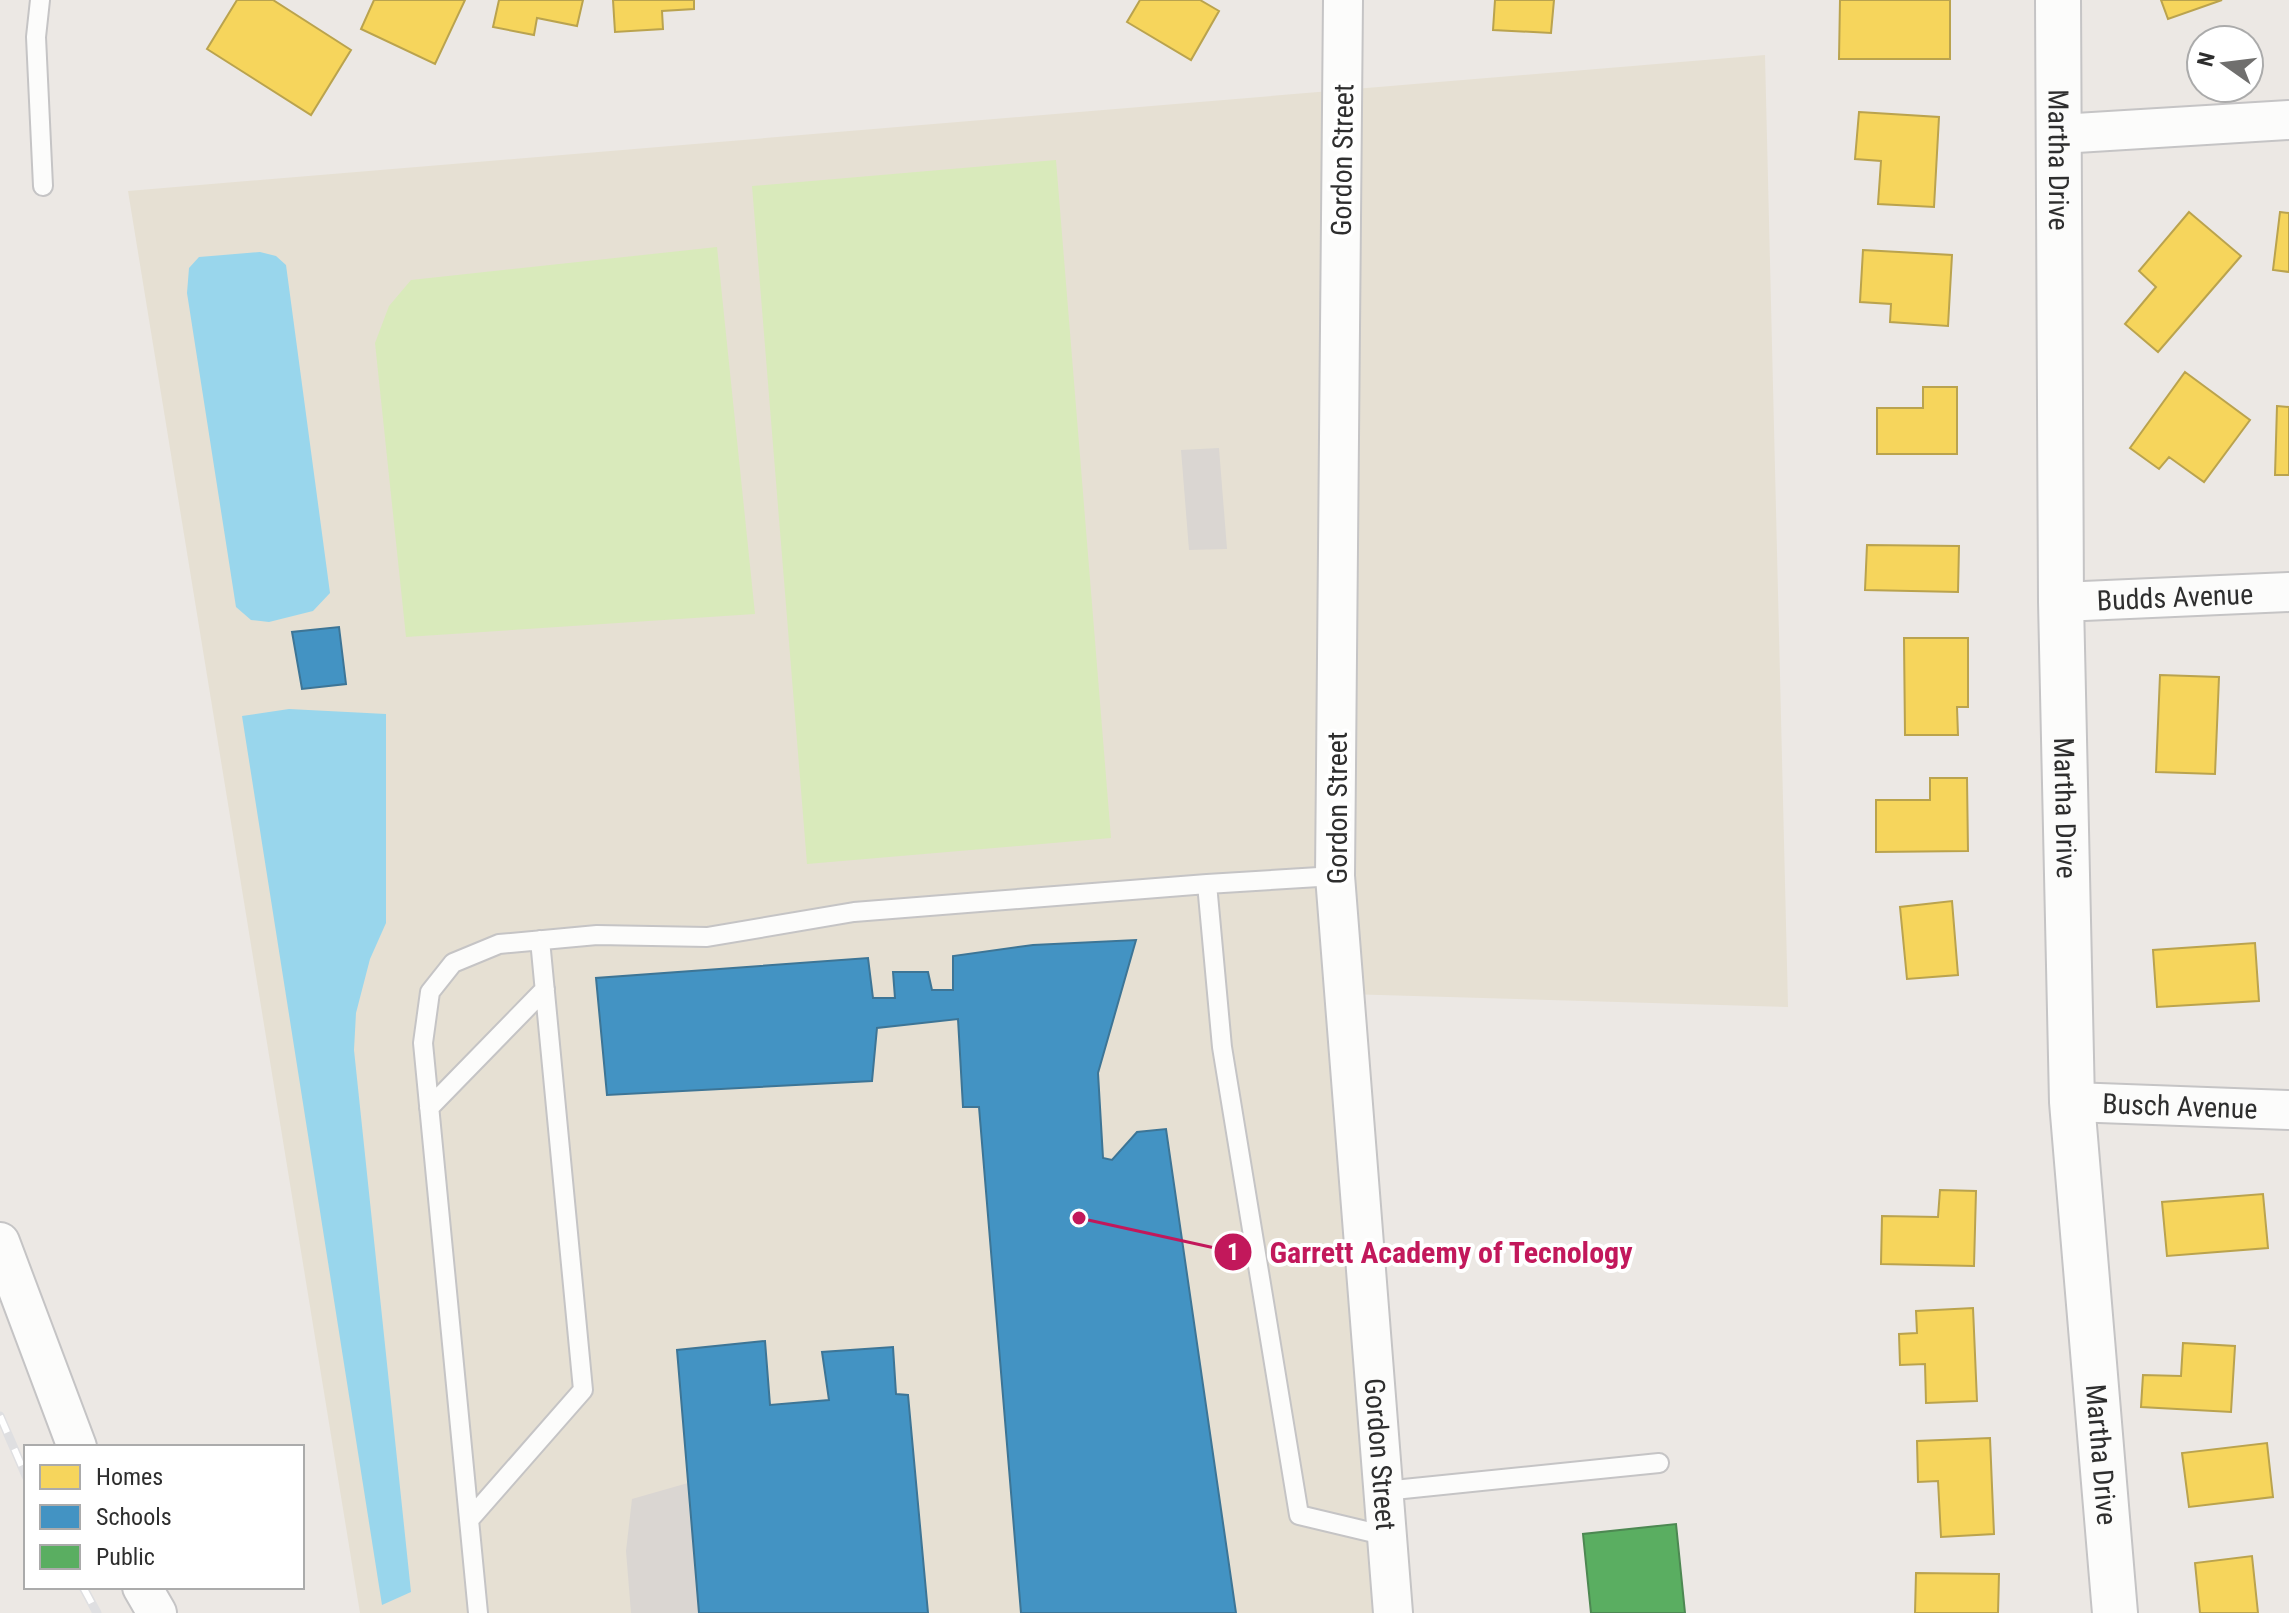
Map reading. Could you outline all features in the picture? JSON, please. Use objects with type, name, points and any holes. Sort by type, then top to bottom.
[{"type":"street","name":"Gordon Street","points":[[1343,0],[1335,876],[1393,1613]]},
{"type":"street","name":"Martha Drive","points":[[2058,0],[2061,602],[2072,1102],[2115,1613]]},
{"type":"street","points":[[2060,134],[2289,120]]},
{"type":"street","name":"Budds Avenue","points":[[2061,602],[2289,592]]},
{"type":"street","name":"Busch Avenue","points":[[2072,1102],[2289,1110]]},
{"type":"street","points":[[0,1242],[76,1445]]},
{"type":"street","points":[[143,1589],[157,1613]]},
{"type":"lane","points":[[40,0],[36,37],[43,186]]},
{"type":"lane","points":[[478,1613],[423,1043],[430,992],[453,963],[499,944],[597,935],[707,937],[854,912],[1335,876]]},
{"type":"lane","points":[[1207,884],[1222,1047],[1299,1515],[1387,1536]]},
{"type":"lane","points":[[469,1520],[583,1390],[540,940]]},
{"type":"lane","points":[[429,1108],[545,989]]},
{"type":"lane","points":[[1384,1491],[1659,1463]]},
{"type":"shaded area","points":[[1765,55],[1788,1007],[1345,994],[1393,1613],[360,1613],[128,191]]},
{"type":"shaded area","points":[[1219,448],[1227,549],[1189,550],[1181,450]]},
{"type":"shaded area","points":[[688,1483],[699,1613],[631,1613],[626,1551],[632,1499]]},
{"type":"green space","points":[[1056,160],[1111,838],[807,864],[752,186]]},
{"type":"green space","points":[[717,247],[755,614],[406,637],[375,343],[389,306],[411,280]]},
{"type":"water","points":[[260,252],[276,256],[286,265],[330,593],[313,611],[269,622],[251,620],[236,607],[187,293],[189,268],[199,257]]},
{"type":"water","points":[[289,709],[386,714],[386,923],[370,959],[356,1013],[354,1050],[411,1592],[382,1605],[242,716]]},
{"type":"building: Homes","points":[[237,0],[273,0],[351,50],[311,115],[207,49]]},
{"type":"building: Homes","points":[[374,0],[465,0],[435,64],[361,29]]},
{"type":"building: Homes","points":[[499,0],[583,0],[577,26],[537,18],[534,35],[493,27]]},
{"type":"building: Homes","points":[[613,0],[694,0],[694,9],[662,11],[663,29],[615,32]]},
{"type":"building: Homes","points":[[1140,0],[1200,0],[1219,11],[1191,60],[1127,22]]},
{"type":"building: Homes","points":[[1495,0],[1554,0],[1551,33],[1493,30]]},
{"type":"building: Homes","points":[[1840,0],[1950,0],[1950,59],[1839,59]]},
{"type":"building: Homes","points":[[2161,0],[2222,0],[2168,19]]},
{"type":"building: Homes","points":[[1859,112],[1939,117],[1934,207],[1878,204],[1881,161],[1855,159]]},
{"type":"building: Homes","points":[[2189,212],[2241,256],[2158,352],[2125,324],[2156,287],[2139,271]]},
{"type":"building: Homes","points":[[2280,212],[2289,213],[2289,272],[2273,270]]},
{"type":"building: Homes","points":[[1863,250],[1952,255],[1948,326],[1890,322],[1891,304],[1860,302]]},
{"type":"building: Homes","points":[[2185,372],[2250,420],[2204,482],[2169,457],[2159,469],[2130,448]]},
{"type":"building: Homes","points":[[1923,387],[1957,387],[1957,454],[1877,454],[1877,408],[1923,408]]},
{"type":"building: Homes","points":[[2277,406],[2289,407],[2289,475],[2275,475]]},
{"type":"building: Homes","points":[[1867,545],[1959,546],[1958,592],[1865,590]]},
{"type":"building: Homes","points":[[1904,638],[1968,638],[1968,707],[1957,707],[1958,735],[1905,735]]},
{"type":"building: Homes","points":[[2160,675],[2219,677],[2215,774],[2156,772]]},
{"type":"building: Homes","points":[[1930,778],[1967,778],[1968,851],[1876,852],[1876,800],[1930,800]]},
{"type":"building: Homes","points":[[1952,901],[1958,975],[1907,979],[1900,907]]},
{"type":"building: Homes","points":[[2255,943],[2259,1001],[2157,1007],[2153,950]]},
{"type":"building: Homes","points":[[1940,1190],[1976,1191],[1974,1266],[1881,1264],[1882,1216],[1938,1217]]},
{"type":"building: Homes","points":[[2263,1194],[2268,1248],[2167,1256],[2162,1202]]},
{"type":"building: Homes","points":[[1973,1308],[1977,1401],[1926,1403],[1925,1364],[1900,1365],[1899,1334],[1917,1333],[1916,1311]]},
{"type":"building: Homes","points":[[2183,1343],[2235,1346],[2231,1412],[2141,1407],[2143,1375],[2181,1376]]},
{"type":"building: Homes","points":[[1990,1438],[1994,1534],[1941,1537],[1938,1481],[1918,1482],[1917,1441]]},
{"type":"building: Homes","points":[[2267,1443],[2273,1497],[2189,1507],[2182,1453]]},
{"type":"building: Homes","points":[[2252,1556],[2258,1613],[2200,1613],[2195,1563]]},
{"type":"building: Homes","points":[[1916,1573],[1999,1574],[1998,1613],[1915,1613]]},
{"type":"building: Schools","points":[[339,627],[346,684],[302,689],[292,632]]},
{"type":"building: Schools","points":[[1136,940],[1098,1073],[1103,1158],[1112,1160],[1137,1132],[1166,1129],[1236,1613],[1021,1613],[979,1107],[963,1107],[958,1019],[877,1028],[872,1081],[607,1095],[596,978],[868,958],[873,998],[895,998],[893,972],[928,972],[932,990],[953,990],[953,956],[1033,945]]},
{"type":"building: Schools","points":[[765,1341],[770,1405],[829,1400],[822,1352],[893,1347],[896,1394],[908,1395],[928,1613],[699,1613],[677,1350]]},
{"type":"building: Public","points":[[1676,1524],[1685,1613],[1591,1613],[1583,1534]]},
{"type":"railway","points":[[0,1416],[24,1471]]},
{"type":"railway","points":[[84,1589],[97,1613]]},
{"type":"place","name":"Garrett Academy of Tecnology","points":[[1079,1218]]}]
